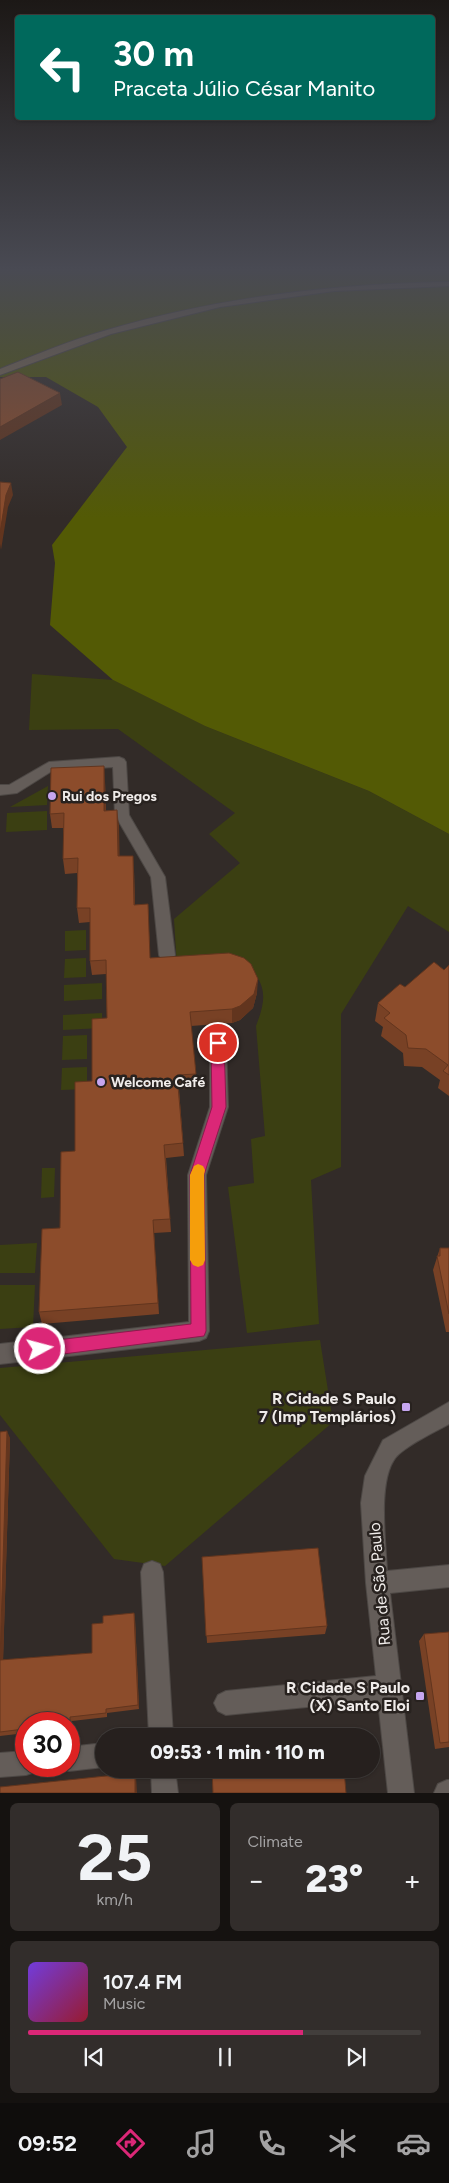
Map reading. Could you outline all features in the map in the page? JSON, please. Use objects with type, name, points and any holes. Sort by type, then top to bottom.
[{"type":"street","points":[[0,372],[53,351]]},
{"type":"street","points":[[0,790],[12,790],[49,767],[119,762],[122,815],[158,877],[167,955]]},
{"type":"street","points":[[0,1354],[199,1331],[197,1175],[219,1107],[218,1043]]},
{"type":"street","name":"Rua de São Paulo","points":[[401,1793],[377,1583],[372,1503],[376,1476],[390,1447],[449,1412]]},
{"type":"street","points":[[152,1572],[161,1728]]},
{"type":"street","points":[[377,1583],[449,1576]]},
{"type":"street","points":[[226,1702],[388,1687]]},
{"type":"street","points":[[80,1758],[95,1756]]},
{"type":"street","points":[[0,1765],[15,1764]]},
{"type":"street","points":[[163,1778],[164,1793]]},
{"type":"green space","points":[[0,351],[449,351],[449,834],[369,791],[205,726],[113,680],[50,625],[55,563],[52,545],[127,447],[98,407],[46,377],[0,377]]},
{"type":"green space","points":[[32,674],[113,680],[205,726],[369,791],[449,834],[449,932],[408,906],[341,1014],[341,1167],[311,1180],[319,1324],[247,1333],[228,1187],[254,1183],[251,1139],[265,1136],[256,1026],[263,1001],[260,981],[250,966],[177,967],[174,919],[240,863],[209,834],[235,813],[118,729],[29,730]]},
{"type":"green space","points":[[48,786],[47,805],[10,807]]},
{"type":"green space","points":[[47,811],[47,830],[6,832],[7,813]]},
{"type":"green space","points":[[86,930],[86,950],[65,951],[65,931]]},
{"type":"green space","points":[[86,958],[86,977],[64,978],[65,959]]},
{"type":"green space","points":[[102,983],[102,999],[64,1001],[64,985]]},
{"type":"green space","points":[[102,1013],[102,1028],[63,1030],[63,1015]]},
{"type":"green space","points":[[87,1035],[87,1059],[62,1060],[63,1036]]},
{"type":"green space","points":[[87,1067],[87,1089],[61,1090],[62,1068]]},
{"type":"green space","points":[[42,1168],[55,1168],[54,1197],[41,1198]]},
{"type":"green space","points":[[37,1243],[35,1273],[0,1273],[0,1245]]},
{"type":"green space","points":[[0,1285],[35,1285],[33,1327],[0,1329]]},
{"type":"green space","points":[[320,1340],[333,1422],[165,1566],[114,1559],[0,1415],[0,1368]]},
{"type":"building","points":[[18,372],[60,393],[0,427],[0,379]]},
{"type":"building","points":[[0,482],[11,483],[6,495],[0,533]]},
{"type":"building","points":[[104,766],[104,811],[117,810],[118,856],[133,856],[134,905],[148,904],[150,958],[229,953],[244,958],[251,964],[258,979],[254,994],[240,1006],[232,1009],[190,1012],[196,1074],[177,1075],[183,1143],[164,1145],[170,1219],[153,1220],[158,1303],[39,1312],[42,1229],[60,1228],[61,1152],[75,1151],[75,1082],[92,1081],[92,1019],[107,1018],[106,960],[90,961],[90,908],[77,908],[78,858],[63,859],[64,813],[50,814],[51,768]]},
{"type":"building","points":[[434,962],[444,970],[449,965],[449,1075],[443,1071],[448,1065],[426,1049],[408,1048],[406,1035],[384,1018],[390,1013],[378,1003],[400,984],[405,987]]},
{"type":"building","points":[[440,1248],[449,1248],[449,1314],[437,1256],[440,1256]]},
{"type":"building","points":[[7,1431],[0,1660],[0,1432]]},
{"type":"building","points":[[318,1548],[327,1626],[206,1636],[202,1557]]},
{"type":"building","points":[[134,1613],[138,1705],[106,1709],[106,1713],[80,1716],[80,1712],[15,1712],[15,1730],[0,1732],[0,1660],[92,1653],[92,1624],[103,1623],[103,1616]]},
{"type":"building","points":[[449,1632],[449,1742],[440,1743],[424,1634]]},
{"type":"building","points":[[95,1777],[135,1778],[135,1793],[0,1793],[0,1787]]},
{"type":"building","points":[[212,1778],[345,1778],[346,1793],[213,1793]]},
{"type":"slow traffic","points":[[198,1170],[198,1260]]},
{"type":"place","name":"Rui dos Pregos","points":[[52,796]]},
{"type":"place","name":"Welcome Café","points":[[101,1082]]},
{"type":"place","name":"R Cidade S Paulo 7 (Imp Templários)","points":[[406,1407]]},
{"type":"place","name":"R Cidade S Paulo (X) Santo Eloi","points":[[420,1696]]},
{"type":"route","points":[[40,1349],[199,1331],[197,1175],[219,1107],[218,1043]]}]
